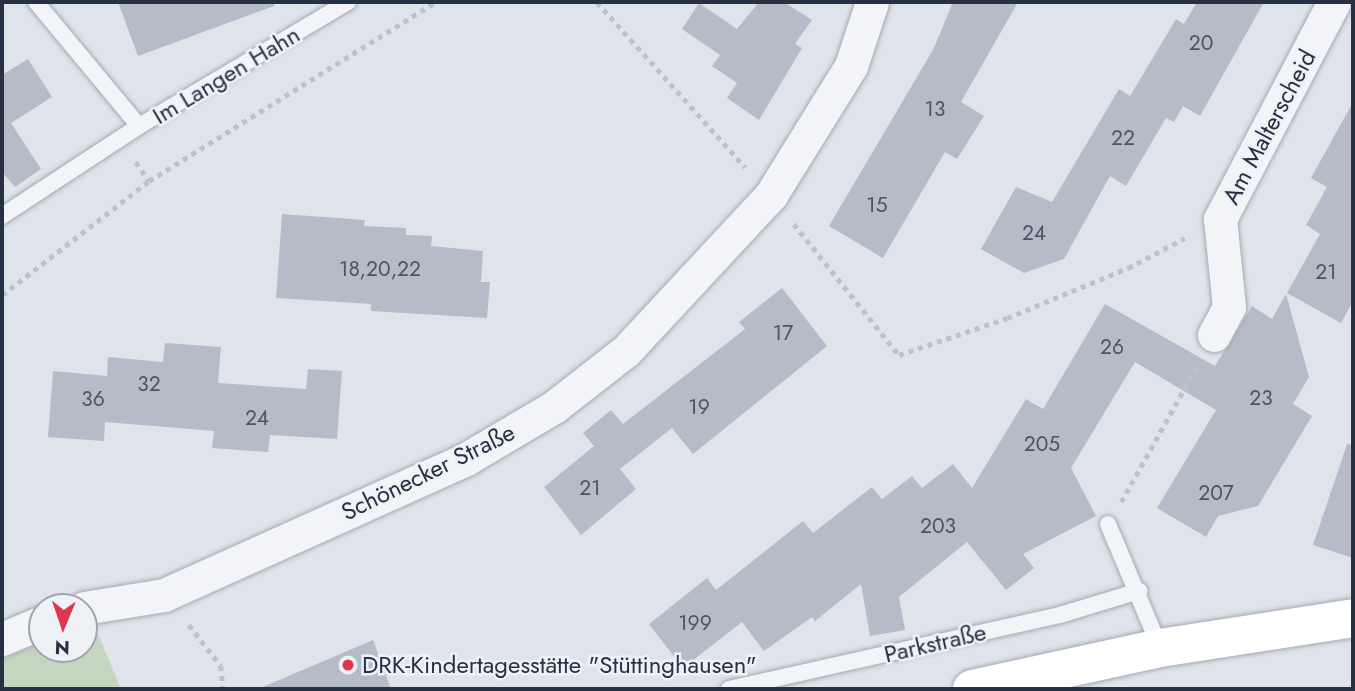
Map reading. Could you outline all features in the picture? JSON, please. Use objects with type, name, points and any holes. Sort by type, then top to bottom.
[{"type":"street","name":"Schönecker Straße","points":[[98,606],[164,595],[466,459],[554,407],[626,352],[771,195],[851,66],[872,2]]},
{"type":"street","name":"Am Malterscheid","points":[[1214,335],[1229,307],[1220,219],[1334,2]]},
{"type":"street","points":[[972,689],[1160,648],[1353,618]]},
{"type":"street","points":[[2,639],[28,628]]},
{"type":"lane","name":"Im Langen Hahn","points":[[36,2],[139,126]]},
{"type":"lane","name":"Im Langen Hahn","points":[[2,216],[139,126],[348,2]]},
{"type":"lane","points":[[1108,524],[1139,591],[1160,648]]},
{"type":"lane","name":"Parkstraße","points":[[729,689],[1060,615],[1139,591]]},
{"type":"path","points":[[2,295],[149,181],[435,2]]},
{"type":"path","points":[[597,2],[771,195],[899,355],[1007,318],[1128,268],[1220,219]]},
{"type":"path","points":[[1108,524],[1214,335]]},
{"type":"path","points":[[164,595],[220,666],[223,689]]},
{"type":"green space","points":[[98,634],[121,689],[2,689],[2,659],[28,649],[28,663],[98,663]]},
{"type":"building","points":[[118,2],[274,2],[274,6],[138,56]]},
{"type":"building","points":[[759,2],[784,2],[812,20],[795,44],[802,48],[759,120],[727,98],[737,83],[712,66],[720,55],[682,29],[699,3],[737,29]]},
{"type":"building","points":[[953,2],[1018,2],[961,102],[984,116],[957,159],[945,152],[883,258],[829,226],[934,48]]},
{"type":"building","points":[[1197,2],[1264,2],[1200,116],[1183,106],[1174,122],[1166,118],[1126,186],[1110,176],[1064,259],[1024,273],[981,249],[1016,187],[1052,202],[1119,89],[1130,96],[1176,19],[1184,24]]},
{"type":"building","points":[[28,59],[52,97],[11,123],[41,169],[15,187],[2,172],[2,75]]},
{"type":"building","points":[[1353,102],[1353,301],[1341,323],[1287,293],[1320,234],[1306,225],[1327,187],[1311,178]]},
{"type":"building","points":[[282,214],[365,220],[364,226],[406,228],[406,235],[432,236],[431,246],[483,251],[481,282],[490,282],[487,318],[371,311],[371,304],[276,298]]},
{"type":"building","points":[[782,288],[827,346],[693,454],[672,428],[620,469],[636,489],[581,535],[544,487],[594,446],[583,433],[611,410],[623,424],[745,329],[739,322]]},
{"type":"building","points":[[1286,294],[1309,377],[1293,404],[1312,416],[1258,506],[1218,516],[1206,537],[1157,508],[1216,410],[1135,362],[1071,468],[1096,516],[1023,554],[1034,568],[1006,590],[967,542],[899,597],[905,630],[870,636],[861,584],[815,621],[812,617],[764,651],[742,622],[683,668],[649,624],[707,578],[716,590],[803,521],[813,533],[872,487],[882,499],[912,476],[922,488],[953,464],[972,488],[1026,399],[1043,409],[1105,304],[1215,366],[1252,306],[1272,319]]},
{"type":"building","points":[[165,343],[221,347],[218,383],[306,389],[308,369],[342,371],[337,439],[270,435],[268,452],[212,448],[214,431],[105,422],[104,441],[48,437],[53,371],[107,376],[108,357],[163,362]]},
{"type":"building","points":[[1347,444],[1353,445],[1353,558],[1313,545]]},
{"type":"building","name":"DRK-Kindertagesstätte \"Stüttinghausen\"","points":[[373,640],[391,689],[258,689]]},
{"type":"place","name":"DRK-Kindertagesstätte \"Stüttinghausen\"","points":[[348,665]]}]
